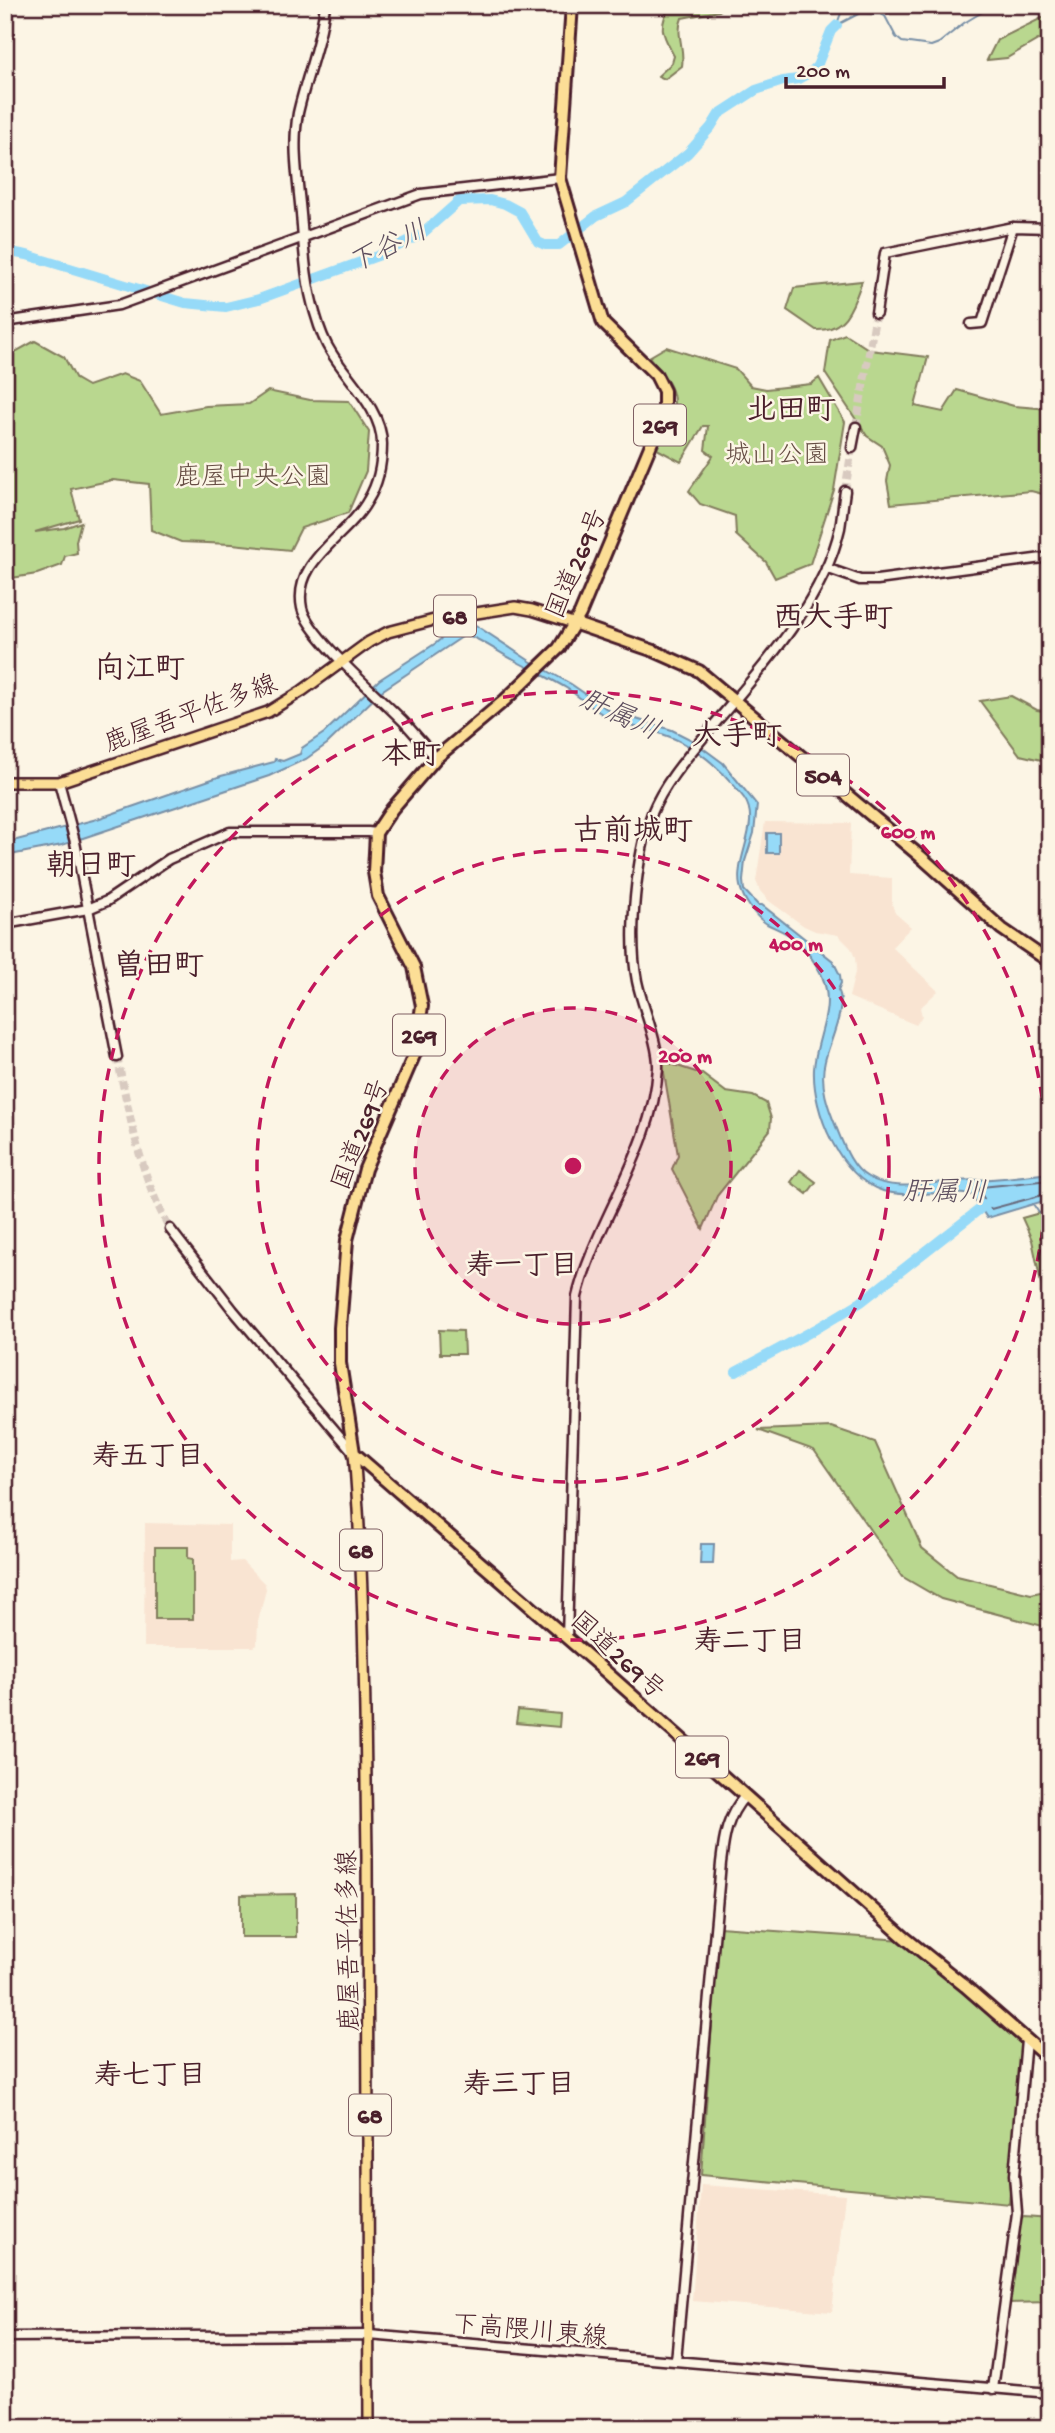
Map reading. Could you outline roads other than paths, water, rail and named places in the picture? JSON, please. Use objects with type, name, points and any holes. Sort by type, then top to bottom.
[{"type":"highway","name":"国道269号","points":[[572,5],[559,178],[603,323],[656,374],[662,384],[665,399],[660,426],[576,624],[567,639],[505,701],[436,758],[392,809],[376,834],[374,872],[379,896],[414,967],[422,1006],[415,1053],[365,1169],[347,1240],[340,1345],[347,1419],[354,1453],[904,1937],[930,1955],[1050,2060]]},
{"type":"highway","name":"504","points":[[576,624],[693,667],[920,856],[1002,929],[1050,962]]},
{"type":"main road","name":"鹿屋吾平佐多線","points":[[5,782],[59,782],[268,712],[302,691],[369,642],[404,626],[515,607],[576,624]]},
{"type":"main road","name":"鹿屋吾平佐多線","points":[[354,1453],[360,1534],[366,1714],[370,2092],[369,2428]]},
{"type":"street","points":[[326,5],[296,132],[308,288],[325,342],[371,411],[382,442],[380,465],[368,501],[339,537],[306,571],[300,596],[308,622],[342,662],[436,758]]},
{"type":"street","points":[[5,322],[119,305],[421,194],[559,178]]},
{"type":"street","points":[[971,324],[982,323],[1013,227]]},
{"type":"street","points":[[876,313],[885,253],[1013,227],[1050,228]]},
{"type":"street","points":[[852,448],[856,427]]},
{"type":"street","points":[[567,1638],[577,1297],[585,1268],[645,1132],[658,1066],[636,979],[632,922],[651,815],[661,792],[782,643],[817,586],[839,529],[845,491]]},
{"type":"street","points":[[826,568],[860,580],[877,580],[1050,557]]},
{"type":"street","points":[[59,782],[75,842],[117,1057]]},
{"type":"street","points":[[5,924],[88,909],[107,901],[169,859],[230,832],[376,834]]},
{"type":"street","points":[[170,1229],[233,1310],[354,1453]]},
{"type":"street","points":[[331,1427],[347,1419]]},
{"type":"street","points":[[676,2361],[721,1863],[731,1814],[745,1797]]},
{"type":"street","points":[[993,2389],[1017,2213],[1015,2162],[1026,2040]]},
{"type":"street","name":"下高隈川東線","points":[[5,2337],[369,2335],[1050,2393]]},
{"type":"water","name":"肝属川","points":[[474,624],[610,711],[672,730],[692,740],[723,763],[757,805],[754,833],[745,861],[744,890],[758,905],[762,905],[833,961],[840,975],[838,990],[841,1005],[825,1061],[823,1078],[828,1104],[840,1136],[857,1168],[878,1182],[899,1185],[1050,1173],[1050,1196],[1047,1200],[987,1218],[972,1195],[883,1191],[868,1184],[854,1172],[832,1141],[818,1104],[815,1086],[815,1057],[827,1000],[822,976],[799,942],[758,917],[740,886],[739,875],[750,818],[744,798],[718,768],[686,745],[662,734],[611,719],[568,689],[470,636],[465,635],[383,690],[327,744],[306,759],[269,776],[62,845],[5,856],[5,843],[97,819],[221,776],[274,762],[275,759],[283,761],[300,754],[302,748],[324,733],[379,680],[436,643],[457,625]]},
{"type":"water","points":[[767,833],[779,833],[779,853],[767,853]]},
{"type":"water","points":[[701,1544],[714,1544],[713,1564],[700,1564]]},
{"type":"waterway","points":[[837,24],[844,5]]},
{"type":"waterway","points":[[837,25],[860,13],[881,14],[902,42],[931,46],[994,5]]},
{"type":"waterway","name":"下谷川","points":[[5,251],[27,255],[185,303],[226,307],[259,299],[380,255],[422,234],[459,201],[490,200],[505,204],[520,212],[538,242],[559,245],[596,216],[626,202],[688,153],[719,114],[756,90],[798,79],[811,72],[817,66],[831,31],[837,25]]},
{"type":"waterway","name":"肝属川","points":[[736,1372],[861,1302],[989,1202]]},
{"type":"waterway","points":[[1033,1204],[1050,1229]]},
{"type":"tunnel","points":[[856,427],[876,313]]},
{"type":"tunnel","points":[[845,491],[852,448]]},
{"type":"tunnel","points":[[117,1057],[143,1167],[170,1229]]},
{"type":"district","name":"北田町","points":[[791,408]]},
{"type":"district","name":"西大手町","points":[[833,616]]},
{"type":"district","name":"向江町","points":[[140,667]]},
{"type":"district","name":"大手町","points":[[737,734]]},
{"type":"district","name":"本町","points":[[411,753]]},
{"type":"district","name":"古前城町","points":[[633,829]]},
{"type":"district","name":"朝日町","points":[[91,864]]},
{"type":"district","name":"曽田町","points":[[159,964]]},
{"type":"district","name":"寿一丁目","points":[[522,1263]]},
{"type":"district","name":"寿五丁目","points":[[148,1454]]},
{"type":"district","name":"寿二丁目","points":[[750,1639]]},
{"type":"district","name":"寿七丁目","points":[[150,2073]]},
{"type":"district","name":"寿三丁目","points":[[519,2082]]},
{"type":"park label","name":"城山公園","points":[[777,453]]},
{"type":"park label","name":"鹿屋中央公園","points":[[253,475]]}]
